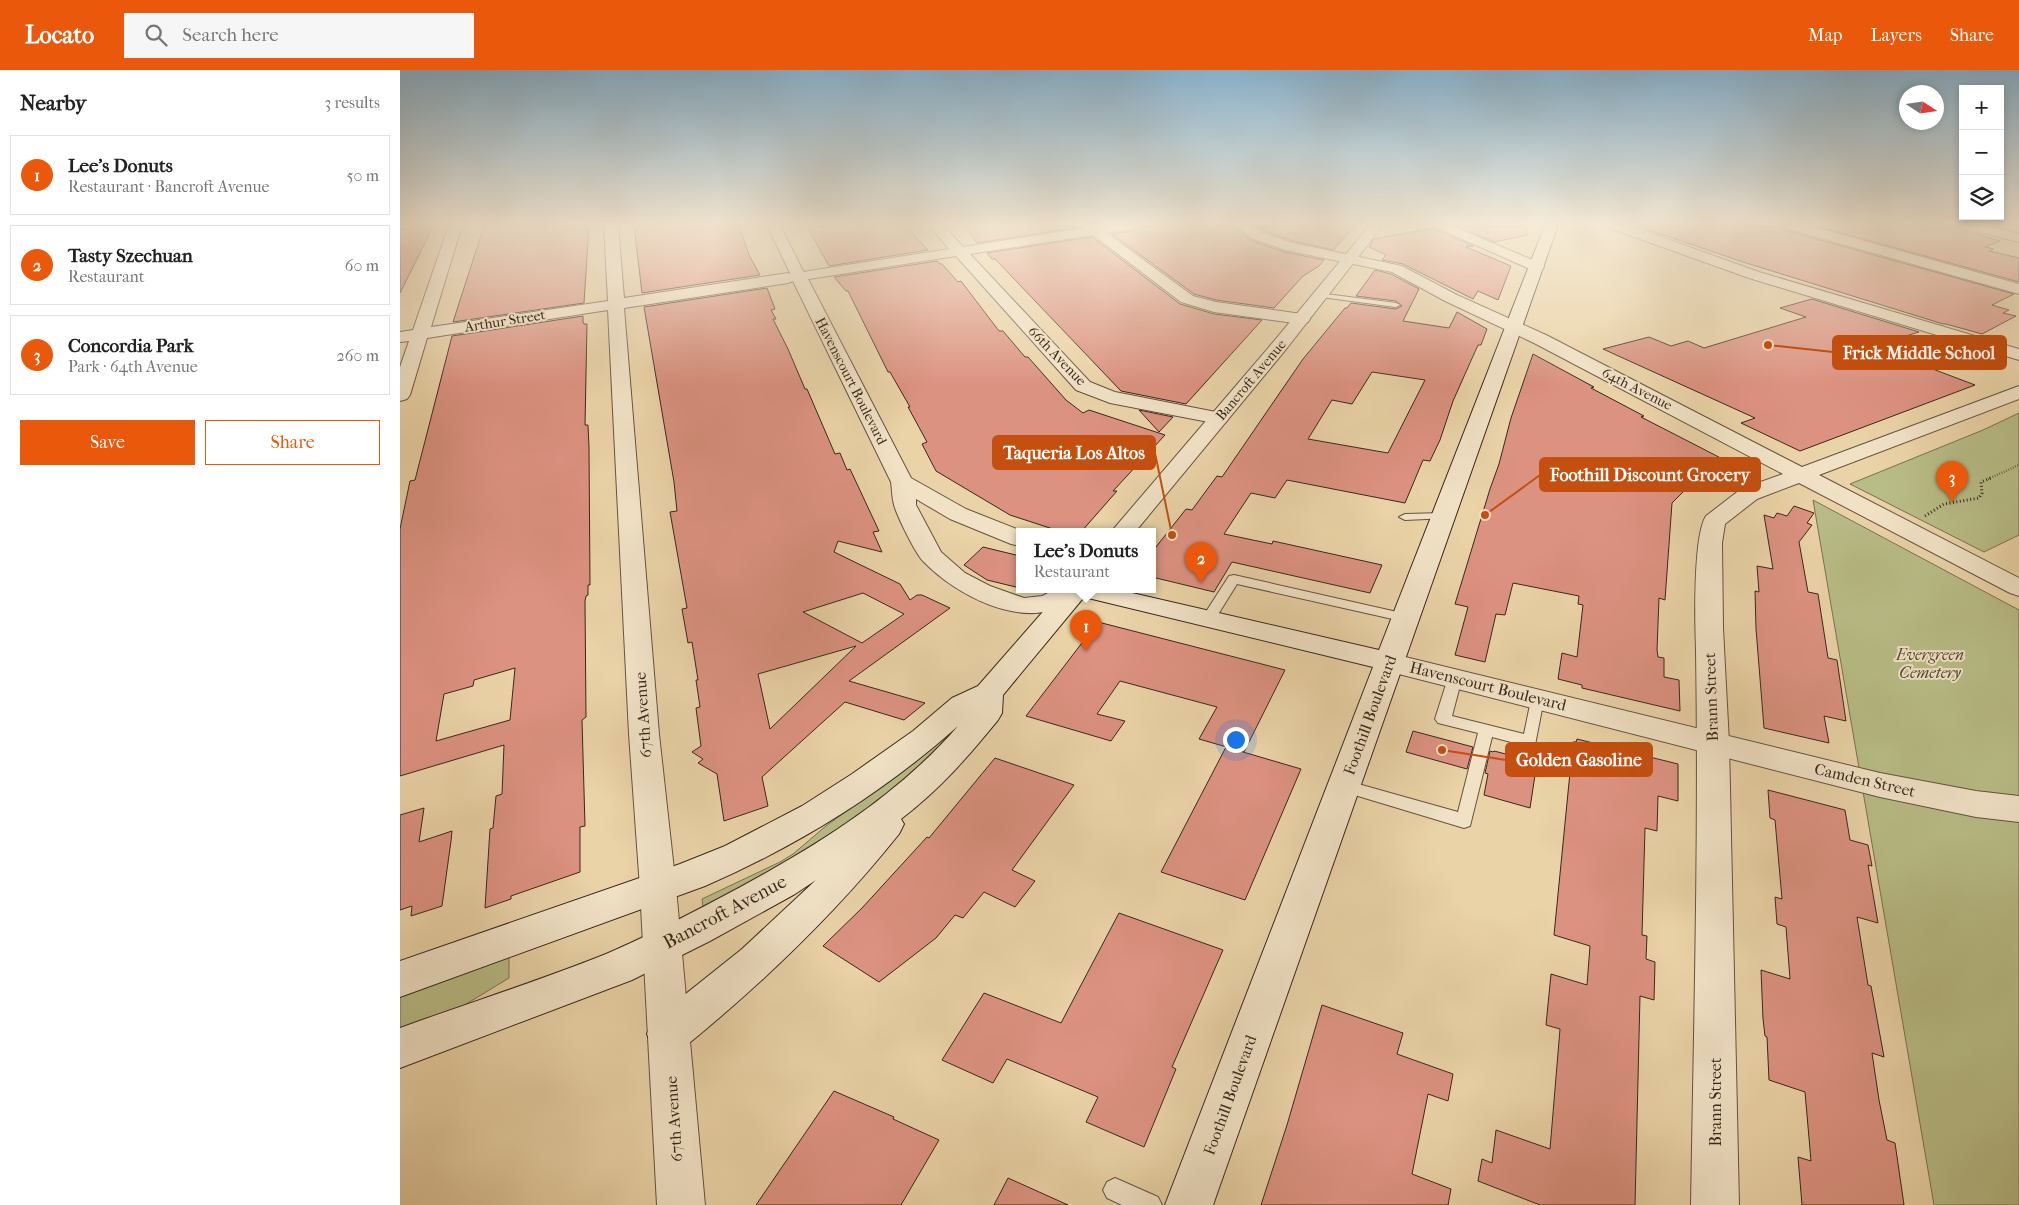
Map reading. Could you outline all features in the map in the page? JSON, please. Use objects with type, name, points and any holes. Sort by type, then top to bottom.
[{"type":"street","points":[[400,395],[439,278]]},
{"type":"street","name":"67th Avenue","points":[[614,278],[643,724],[658,888],[681,1205]]},
{"type":"street","name":"Arthur Street","points":[[400,337],[785,278]]},
{"type":"street","name":"Havenscourt Boulevard","points":[[799,278],[902,482],[906,505],[931,556],[956,578],[981,592],[1023,606],[1048,603],[1068,593]]},
{"type":"street","name":"66th Avenue","points":[[984,278],[1083,386],[1110,397],[1219,418]]},
{"type":"street","points":[[1159,278],[1187,299],[1214,307],[1302,319]]},
{"type":"street","name":"Bancroft Avenue","points":[[1126,528],[1334,278]]},
{"type":"street","name":"64th Avenue","points":[[1411,278],[1445,299],[1515,328],[1802,474],[2019,588]]},
{"type":"street","name":"Foothill Boulevard","points":[[1190,1205],[1389,662],[1533,278]]},
{"type":"street","points":[[1764,278],[2019,355]]},
{"type":"street","points":[[1979,278],[2019,289]]},
{"type":"street","name":"Brann Street","points":[[1716,1205],[1713,743],[1708,628],[1710,543],[1714,521],[1749,494],[2019,392]]},
{"type":"street","points":[[902,482],[958,514],[1016,537]]},
{"type":"street","points":[[400,979],[658,888],[736,856],[814,815],[864,783],[924,739],[963,704],[988,693],[1071,593]]},
{"type":"street","name":"Havenscourt Boulevard","points":[[1100,593],[1537,698],[1713,743]]},
{"type":"street","name":"Bancroft Avenue","points":[[400,1048],[618,967],[782,884],[849,840],[916,789],[947,760],[987,713],[988,693]]},
{"type":"street","name":"Camden Street","points":[[1713,743],[1880,785],[1976,804],[2019,809]]},
{"type":"street","points":[[668,1034],[717,996],[797,921],[865,851],[916,789]]},
{"type":"lane","points":[[1321,295],[1396,305]]},
{"type":"lane","points":[[1406,517],[1444,516]]},
{"type":"lane","points":[[1208,618],[1234,578],[1406,618]]},
{"type":"lane","points":[[1455,678],[1443,719],[1530,741],[1537,698]]},
{"type":"lane","points":[[1344,786],[1464,821],[1486,730]]},
{"type":"lane","points":[[1115,1190],[1150,1205]]},
{"type":"path","points":[[1908,529],[1936,508],[1979,498],[1982,493],[1980,482],[2019,465]]},
{"type":"green space","points":[[2019,413],[2019,535],[1984,552],[1850,484],[1983,430]]},
{"type":"green space","name":"Evergreen Cemetery","points":[[1813,500],[2019,610],[2019,1205],[1934,1205]]},
{"type":"green space","points":[[977,708],[979,709],[905,782],[816,848],[703,907],[702,899],[793,854],[826,826],[920,757]]},
{"type":"green space","points":[[509,954],[509,978],[458,1009],[400,1033],[400,995]]},
{"type":"building","points":[[400,278],[408,278],[400,293]]},
{"type":"building","points":[[467,278],[586,278],[584,303],[453,322]]},
{"type":"building","points":[[640,278],[741,278],[642,293]]},
{"type":"building","points":[[835,278],[954,278],[958,282],[961,281],[999,331],[1003,331],[1066,400],[1083,413],[1089,410],[1165,435],[1113,491],[1117,491],[1085,528],[1050,528],[1010,515],[936,471],[922,444],[927,442],[908,407],[910,407],[890,372],[888,372],[848,291]]},
{"type":"building","points":[[1013,278],[1146,278],[1180,304],[1214,314],[1262,320],[1186,404],[1121,391]]},
{"type":"building","points":[[1172,278],[1301,278],[1274,308],[1216,300],[1194,294]]},
{"type":"building","points":[[1369,278],[1398,278],[1419,289],[1403,321],[1449,328],[1457,312],[1487,329],[1453,401],[1440,440],[1430,461],[1423,460],[1405,503],[1287,480],[1275,498],[1251,493],[1224,534],[1272,544],[1273,541],[1382,565],[1370,593],[1232,562],[1214,592],[1156,578],[1156,547],[1186,509],[1192,510],[1217,476],[1222,477],[1303,359],[1345,308],[1351,303],[1396,309],[1402,306],[1396,301],[1356,296]],"holes":[[[1372,372],[1425,380],[1388,453],[1308,439],[1332,400],[1352,404]]]},
{"type":"building","points":[[1431,278],[1506,278],[1498,300],[1478,291],[1473,299]]},
{"type":"building","points":[[1795,278],[1956,278],[2014,294],[1992,305],[2009,310],[2003,313],[2016,316],[1982,334],[1943,324]]},
{"type":"building","points":[[2004,278],[2019,278],[2019,282]]},
{"type":"building","points":[[767,288],[775,309],[771,310],[776,319],[773,319],[805,389],[807,389],[835,454],[840,453],[847,470],[850,469],[879,531],[873,532],[882,552],[838,541],[834,552],[900,584],[910,600],[917,595],[922,595],[950,608],[849,681],[925,703],[904,720],[845,702],[762,777],[768,806],[724,821],[717,774],[698,763],[703,759],[692,752],[701,746],[696,708],[700,707],[696,680],[698,680],[692,642],[688,643],[682,609],[687,608],[670,512],[677,511],[674,482],[644,307]],"holes":[[[863,593],[904,614],[862,643],[803,612]],[[856,646],[827,674],[770,729],[758,674]]]},
{"type":"building","points":[[1812,299],[1919,332],[1872,346],[1975,385],[1800,451],[1741,423],[1755,418],[1603,349],[1649,337],[1671,346],[1688,341],[1704,348],[1806,317],[1780,308]]},
{"type":"building","points":[[583,316],[584,324],[587,324],[585,425],[588,425],[589,447],[590,585],[588,585],[588,595],[585,601],[586,717],[582,720],[585,826],[580,827],[580,872],[511,896],[511,899],[485,908],[490,829],[493,828],[496,796],[502,794],[504,745],[400,776],[400,529],[410,481],[415,480],[452,336]],"holes":[[[515,668],[510,720],[436,741],[444,694],[473,686],[474,680]]]},
{"type":"building","points":[[1533,354],[1644,416],[1641,417],[1746,471],[1701,487],[1693,482],[1672,503],[1665,600],[1659,598],[1657,650],[1658,657],[1664,658],[1664,677],[1679,680],[1680,711],[1582,688],[1582,685],[1558,679],[1562,653],[1577,657],[1583,605],[1578,604],[1579,596],[1513,583],[1505,615],[1496,614],[1485,662],[1455,655],[1468,607],[1455,604],[1499,464],[1511,418]]},
{"type":"building","points":[[1139,410],[1173,417],[1159,432]]},
{"type":"building","points":[[1794,506],[1814,513],[1807,523],[1812,525],[1799,542],[1808,592],[1818,594],[1828,658],[1837,660],[1846,721],[1824,716],[1829,743],[1764,728],[1756,629],[1755,591],[1759,592],[1757,566],[1773,569],[1764,515],[1774,518],[1777,513],[1787,516]]},
{"type":"building","points":[[983,547],[1016,555],[1016,587],[987,580],[964,565]]},
{"type":"building","points":[[1098,622],[1285,670],[1244,752],[1199,739],[1217,707],[1120,681],[1097,714],[1125,721],[1111,741],[1026,716]]},
{"type":"building","points":[[1413,731],[1473,747],[1467,769],[1406,752]]},
{"type":"building","points":[[1577,739],[1678,764],[1678,801],[1658,796],[1657,831],[1645,828],[1642,935],[1647,936],[1646,959],[1655,962],[1654,1000],[1640,996],[1635,1205],[1540,1205],[1478,1181],[1482,1159],[1492,1163],[1496,1130],[1550,1149],[1560,1029],[1546,1025],[1551,974],[1587,985],[1590,946],[1554,935],[1573,742],[1576,742]]},
{"type":"building","points":[[1226,747],[1301,769],[1245,900],[1161,872]]},
{"type":"building","points":[[1490,751],[1537,762],[1530,808],[1484,795],[1488,774],[1485,773]]},
{"type":"building","points":[[995,758],[1074,785],[1012,870],[1035,881],[1015,907],[984,892],[963,918],[955,915],[936,938],[879,982],[823,946],[862,908],[927,837],[929,838]]},
{"type":"building","points":[[1768,790],[1845,810],[1850,840],[1868,845],[1872,866],[1868,865],[1878,923],[1857,917],[1868,985],[1871,986],[1884,1057],[1872,1053],[1879,1100],[1887,1140],[1895,1143],[1904,1205],[1802,1205],[1798,1157],[1811,1161],[1805,1092],[1769,1080],[1767,1037],[1765,1036],[1763,1019],[1761,970],[1790,979],[1786,927],[1777,924],[1775,897],[1782,899],[1775,820],[1770,818]]},
{"type":"building","points":[[424,808],[419,842],[452,831],[451,841],[442,906],[411,916],[412,906],[400,910],[400,815]]},
{"type":"building","points":[[1119,913],[1223,950],[1172,1067],[1176,1069],[1144,1147],[1086,1122],[1098,1097],[1007,1059],[993,1083],[942,1060],[984,993],[1061,1023]]},
{"type":"building","points":[[1322,1005],[1403,1033],[1397,1054],[1453,1074],[1448,1101],[1428,1094],[1412,1174],[1451,1189],[1448,1205],[1261,1205],[1287,1125]]},
{"type":"building","points":[[834,1091],[894,1117],[893,1119],[939,1140],[901,1205],[756,1205]]},
{"type":"building","points":[[1008,1178],[1068,1205],[994,1205]]},
{"type":"place","name":"Frick Middle School","points":[[1768,345]]},
{"type":"place","name":"Concordia Park","points":[[1952,502]]},
{"type":"place","name":"Foothill Discount Grocery","points":[[1485,515]]},
{"type":"place","name":"Taqueria Los Altos","points":[[1172,535]]},
{"type":"place","name":"Tasty Szechuan","points":[[1201,583]]},
{"type":"place","name":"Lee's Donuts","points":[[1086,651]]},
{"type":"place","name":"Golden Gasoline","points":[[1442,750]]}]
